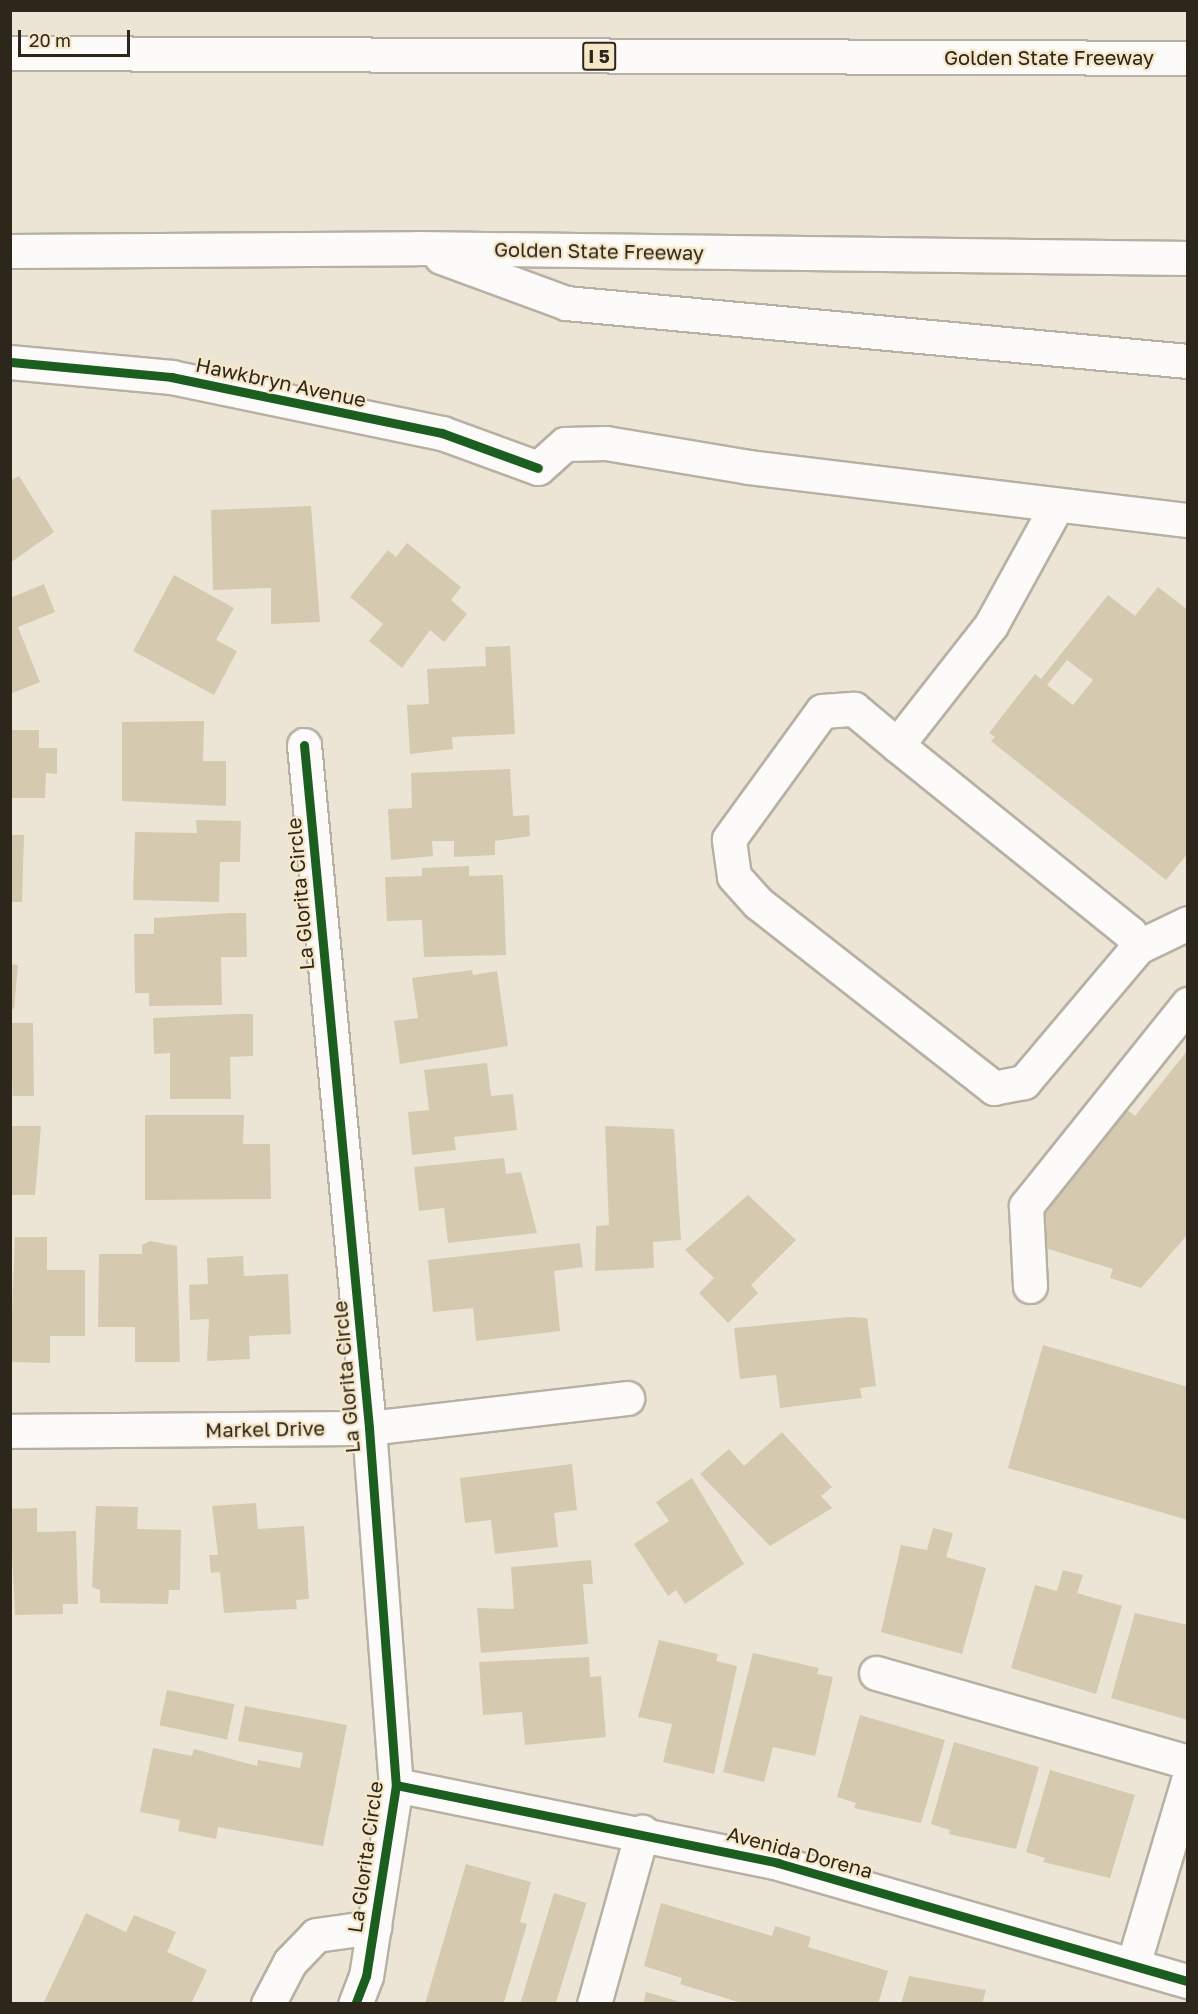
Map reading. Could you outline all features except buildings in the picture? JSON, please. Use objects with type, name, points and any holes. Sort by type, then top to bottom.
[{"type":"main road","name":"Golden State Freeway","points":[[10,53],[1188,58]]},
{"type":"main road","name":"Golden State Freeway","points":[[10,251],[417,248],[1188,258]]},
{"type":"main road","points":[[417,248],[566,303],[1188,361]]},
{"type":"main road","name":"Hawkbryn Avenue","points":[[10,362],[182,380],[442,433],[538,468],[565,444],[606,443],[749,467],[1057,505]]},
{"type":"main road","points":[[897,745],[991,624],[1057,505],[1186,521]]},
{"type":"main road","points":[[1138,947],[1130,933],[854,709],[822,711],[729,838],[734,876],[758,903],[994,1088],[1024,1082],[1138,947],[1188,923]]},
{"type":"main road","name":"La Glorita Circle","points":[[304,745],[369,1428],[396,1785],[374,1927],[355,2004]]},
{"type":"main road","points":[[1030,1286],[1026,1206],[1188,1004]]},
{"type":"main road","name":"Markel Drive","points":[[10,1431],[369,1428],[627,1398]]},
{"type":"main road","points":[[876,1672],[1188,1762]]},
{"type":"main road","points":[[1133,1965],[1188,1780]]},
{"type":"main road","name":"Avenida Dorena","points":[[396,1785],[642,1832],[778,1863],[1188,1981]]},
{"type":"main road","points":[[594,2004],[642,1832]]},
{"type":"main road","points":[[268,2004],[290,1962],[316,1935],[374,1927]]},
{"type":"cycle path","points":[[10,362],[171,377],[442,433],[538,468]]},
{"type":"cycle path","points":[[304,745],[369,1428],[396,1785],[366,1976],[355,2004]]},
{"type":"cycle path","points":[[396,1785],[778,1863],[1188,1981]]}]
